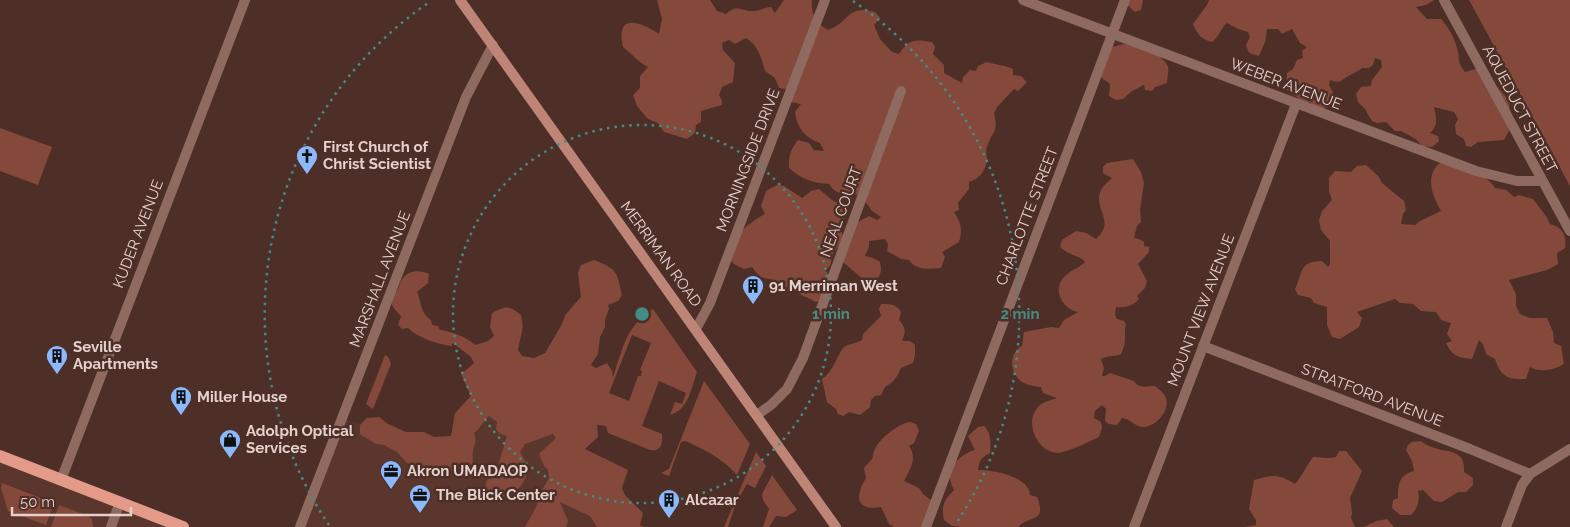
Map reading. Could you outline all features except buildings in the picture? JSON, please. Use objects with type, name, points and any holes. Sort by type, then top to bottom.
[{"type":"main road","name":"MERRIMAN ROAD","points":[[460,0],[836,527]]},
{"type":"main road","points":[[0,456],[183,527]]},
{"type":"street","name":"KUDER AVENUE","points":[[61,480],[93,392],[245,0]]},
{"type":"street","name":"MORNINGSIDE DRIVE","points":[[696,330],[710,303],[824,0]]},
{"type":"street","name":"WEBER AVENUE","points":[[1023,0],[1476,171],[1517,181],[1542,181]]},
{"type":"street","name":"CHARLOTTE STREET","points":[[926,527],[1125,0]]},
{"type":"street","name":"AQUEDUCT STREET","points":[[1444,0],[1570,232]]},
{"type":"street","name":"MARSHALL AVENUE","points":[[300,527],[466,96],[493,45]]},
{"type":"street","name":"NEAL COURT","points":[[757,416],[787,389],[803,358],[901,91]]},
{"type":"street","name":"MOUNT VIEW AVENUE","points":[[1134,527],[1296,104]]},
{"type":"street","name":"STRATFORD AVENUE","points":[[1203,346],[1470,448],[1530,474]]},
{"type":"street","points":[[1506,527],[1522,485],[1530,474],[1570,450]]},
{"type":"street","points":[[111,527],[120,502]]},
{"type":"shaded area","points":[[657,0],[710,0],[717,11],[726,14],[737,8],[754,11],[771,7],[775,13],[784,0],[812,0],[815,18],[828,30],[858,11],[875,12],[880,18],[874,25],[880,39],[892,52],[899,54],[906,45],[913,41],[932,42],[935,47],[933,54],[944,65],[944,73],[962,83],[963,77],[970,70],[976,71],[978,66],[987,62],[1013,69],[1013,75],[1021,76],[1027,82],[1018,91],[1014,89],[994,113],[996,125],[986,148],[987,159],[985,167],[979,176],[969,182],[969,189],[958,203],[959,210],[954,212],[961,226],[959,242],[942,252],[945,257],[941,268],[919,268],[909,260],[901,259],[887,251],[888,244],[885,239],[869,241],[869,247],[865,256],[880,262],[880,273],[874,282],[863,279],[837,257],[858,222],[869,216],[877,220],[881,217],[872,211],[860,194],[846,195],[838,193],[829,184],[807,180],[789,168],[790,153],[798,140],[809,143],[814,150],[824,151],[820,143],[806,135],[800,128],[795,112],[801,104],[791,102],[786,89],[779,88],[775,78],[765,71],[757,49],[746,38],[735,44],[729,40],[722,43],[723,50],[735,63],[733,82],[722,87],[719,95],[722,105],[701,111],[701,122],[696,125],[695,133],[687,139],[664,132],[658,123],[648,119],[637,106],[633,95],[640,88],[640,76],[648,67],[623,47],[622,36],[626,24],[631,23],[645,26],[659,34],[662,19]]},
{"type":"shaded area","points":[[1120,0],[1143,0],[1141,10],[1135,12]]},
{"type":"shaded area","points":[[1209,0],[1434,0],[1426,5],[1416,7],[1427,19],[1441,19],[1451,33],[1462,69],[1465,72],[1476,69],[1487,76],[1508,99],[1512,120],[1510,129],[1504,140],[1478,142],[1471,147],[1466,146],[1464,139],[1456,134],[1455,125],[1458,119],[1454,112],[1434,107],[1436,124],[1430,133],[1438,136],[1439,141],[1432,147],[1422,146],[1416,139],[1401,131],[1395,131],[1386,122],[1377,123],[1372,121],[1358,102],[1356,94],[1361,87],[1371,86],[1372,80],[1382,67],[1381,60],[1375,58],[1373,65],[1369,68],[1362,68],[1337,82],[1330,80],[1329,85],[1334,95],[1333,103],[1327,108],[1316,109],[1310,102],[1302,102],[1286,89],[1287,73],[1293,69],[1297,60],[1303,58],[1302,51],[1307,47],[1300,43],[1292,29],[1282,34],[1278,29],[1267,29],[1265,42],[1259,56],[1249,53],[1246,45],[1250,37],[1248,32],[1227,23],[1215,40],[1212,42],[1205,40],[1200,36],[1193,24]]},
{"type":"shaded area","points":[[1469,0],[1570,0],[1570,186]]},
{"type":"shaded area","points":[[1124,44],[1149,51],[1161,58],[1168,67],[1167,83],[1155,87],[1152,91],[1145,90],[1144,85],[1132,91],[1123,99],[1116,100],[1109,96],[1110,84],[1102,78],[1097,68],[1112,47]]},
{"type":"shaded area","points":[[0,128],[52,147],[38,185],[0,171]]},
{"type":"shaded area","points":[[1133,159],[1141,172],[1144,183],[1140,210],[1141,222],[1137,226],[1134,238],[1144,242],[1144,246],[1149,247],[1149,252],[1138,264],[1147,281],[1145,288],[1137,296],[1139,299],[1137,301],[1129,306],[1116,307],[1115,315],[1117,319],[1124,321],[1126,324],[1124,345],[1121,354],[1101,359],[1104,368],[1102,376],[1110,373],[1134,381],[1140,386],[1155,386],[1166,398],[1166,408],[1157,421],[1144,427],[1122,418],[1117,425],[1109,424],[1105,421],[1106,409],[1102,405],[1095,411],[1094,418],[1101,422],[1102,428],[1099,437],[1066,451],[1050,452],[1044,448],[1035,435],[1032,420],[1034,412],[1039,406],[1057,398],[1043,393],[1041,387],[1028,385],[1019,380],[1013,370],[1012,359],[1017,350],[1022,346],[1024,332],[1051,327],[1059,328],[1064,320],[1078,312],[1064,303],[1059,293],[1059,287],[1065,276],[1085,262],[1060,247],[1062,240],[1076,231],[1086,233],[1096,239],[1104,226],[1099,201],[1100,194],[1104,186],[1112,178],[1103,173],[1103,167],[1107,163]]},
{"type":"shaded area","points":[[1441,162],[1478,173],[1495,188],[1506,190],[1514,197],[1519,195],[1533,199],[1550,224],[1558,227],[1563,232],[1565,248],[1557,253],[1558,264],[1547,270],[1509,280],[1516,294],[1516,306],[1520,314],[1530,318],[1547,318],[1553,332],[1554,343],[1561,346],[1564,364],[1547,370],[1538,370],[1530,367],[1526,379],[1510,378],[1503,374],[1495,359],[1486,354],[1483,344],[1479,340],[1472,359],[1456,356],[1446,343],[1452,341],[1447,334],[1451,323],[1441,320],[1436,312],[1421,311],[1413,304],[1400,303],[1395,299],[1357,312],[1362,318],[1359,327],[1340,339],[1332,337],[1327,325],[1327,307],[1314,303],[1311,298],[1298,295],[1295,289],[1305,266],[1309,263],[1322,261],[1328,267],[1330,264],[1330,241],[1321,230],[1319,220],[1322,211],[1332,200],[1329,191],[1329,178],[1335,171],[1351,172],[1357,166],[1366,165],[1379,177],[1382,183],[1404,201],[1406,210],[1401,224],[1415,225],[1441,211],[1433,192],[1431,179],[1436,167]]},
{"type":"shaded area","points":[[777,185],[784,186],[802,198],[811,191],[819,189],[832,200],[845,207],[845,217],[840,222],[843,238],[833,253],[830,266],[825,270],[831,277],[821,301],[815,302],[795,289],[785,293],[771,279],[760,276],[752,267],[744,269],[734,264],[729,258],[735,242],[746,227],[765,214],[761,206],[766,191]]},
{"type":"shaded area","points":[[594,260],[608,266],[617,276],[622,295],[618,301],[608,305],[609,309],[605,320],[605,327],[600,337],[598,354],[591,365],[596,368],[607,363],[613,377],[631,330],[653,309],[697,372],[685,403],[670,415],[675,402],[682,404],[686,393],[659,381],[642,426],[662,434],[662,444],[657,450],[650,450],[608,433],[606,426],[597,425],[598,437],[585,449],[628,470],[622,488],[625,495],[643,513],[640,525],[644,527],[597,527],[590,516],[560,502],[568,521],[566,527],[525,527],[549,478],[548,470],[544,466],[539,454],[556,438],[553,434],[525,444],[520,452],[526,463],[527,471],[522,484],[518,489],[506,496],[492,499],[484,490],[487,480],[496,473],[507,436],[500,434],[496,429],[497,422],[489,416],[474,433],[476,441],[473,450],[473,465],[466,474],[449,473],[441,468],[431,472],[421,472],[406,462],[397,452],[384,445],[376,444],[360,434],[360,425],[367,418],[379,417],[388,424],[406,432],[424,432],[434,437],[451,436],[455,413],[471,396],[461,374],[474,363],[471,357],[453,343],[451,346],[434,342],[422,338],[408,328],[402,329],[398,325],[401,316],[392,306],[392,300],[401,280],[406,275],[415,272],[429,274],[428,283],[417,292],[422,308],[431,320],[432,325],[438,326],[440,330],[459,335],[475,345],[488,341],[494,336],[490,327],[492,313],[507,308],[517,312],[521,315],[522,325],[518,350],[522,356],[534,358],[545,353],[566,314],[581,297],[578,273],[581,265]],"holes":[[[632,335],[651,343],[640,370],[642,371],[641,376],[638,376],[629,401],[609,393]]]},
{"type":"shaded area","points":[[881,304],[893,305],[901,312],[899,320],[905,330],[902,341],[910,341],[915,345],[913,363],[901,368],[895,379],[885,387],[881,395],[875,396],[871,400],[870,407],[860,415],[849,412],[843,416],[838,414],[836,409],[827,402],[822,379],[832,369],[843,348],[862,340],[863,334],[881,316],[879,309]]},
{"type":"shaded area","points":[[385,355],[389,358],[391,364],[373,409],[366,404]]},
{"type":"shaded area","points":[[704,381],[750,444],[737,475],[713,455],[685,441],[681,442],[669,476],[661,473],[669,469]]},
{"type":"shaded area","points":[[477,398],[573,431],[611,527],[302,527],[343,419],[457,456]]},
{"type":"shaded area","points":[[910,422],[916,424],[919,431],[914,443],[909,446],[912,450],[913,459],[911,468],[904,481],[919,488],[933,502],[929,527],[894,527],[889,524],[881,507],[866,507],[862,505],[859,497],[866,478],[864,468],[872,459],[876,447],[894,429]]},
{"type":"shaded area","points":[[984,426],[989,435],[990,453],[981,459],[978,470],[1001,473],[1017,479],[1024,483],[1030,495],[1037,497],[1040,505],[1039,514],[1020,527],[961,527],[952,526],[944,520],[944,504],[954,490],[950,477],[951,471],[958,460],[968,452],[975,450],[968,436],[978,427]]},
{"type":"shaded area","points":[[1421,441],[1431,447],[1458,455],[1464,464],[1464,472],[1473,478],[1473,485],[1466,492],[1458,492],[1442,502],[1434,501],[1423,490],[1418,491],[1418,504],[1411,515],[1400,515],[1392,508],[1393,500],[1398,498],[1398,488],[1402,478],[1414,471],[1412,461],[1406,450],[1412,442]]},
{"type":"shaded area","points":[[1339,451],[1346,451],[1362,471],[1350,498],[1351,518],[1355,527],[1245,527],[1256,525],[1256,520],[1249,509],[1254,480],[1275,476],[1295,484],[1313,457],[1336,457]]},
{"type":"shaded area","points":[[756,452],[766,466],[755,488],[747,484],[736,503],[728,527],[724,527]]},
{"type":"shaded area","points":[[0,456],[183,527],[0,527]]},
{"type":"shaded area","points":[[772,475],[797,510],[786,517],[776,516],[769,527],[763,527],[769,509],[763,500],[762,494]]},
{"type":"shaded area","points":[[2,483],[54,503],[46,525],[8,511],[1,488]]},
{"type":"shaded area","points":[[59,505],[88,516],[92,519],[93,527],[51,527]]},
{"type":"shaded area","points":[[1387,519],[1394,527],[1364,527],[1376,521]]},
{"type":"place","name":"First Church of Christ Scientist","points":[[307,175]]},
{"type":"place","name":"91 Merriman West","points":[[753,305]]},
{"type":"place","name":"Seville Apartments","points":[[57,375]]},
{"type":"place","name":"Miller House","points":[[181,416]]},
{"type":"place","name":"Adolph Optical Services","points":[[230,459]]},
{"type":"place","name":"Akron UMADAOP","points":[[391,490]]},
{"type":"place","name":"The Blick Center","points":[[420,514]]},
{"type":"place","name":"Alcazar","points":[[669,519]]}]
